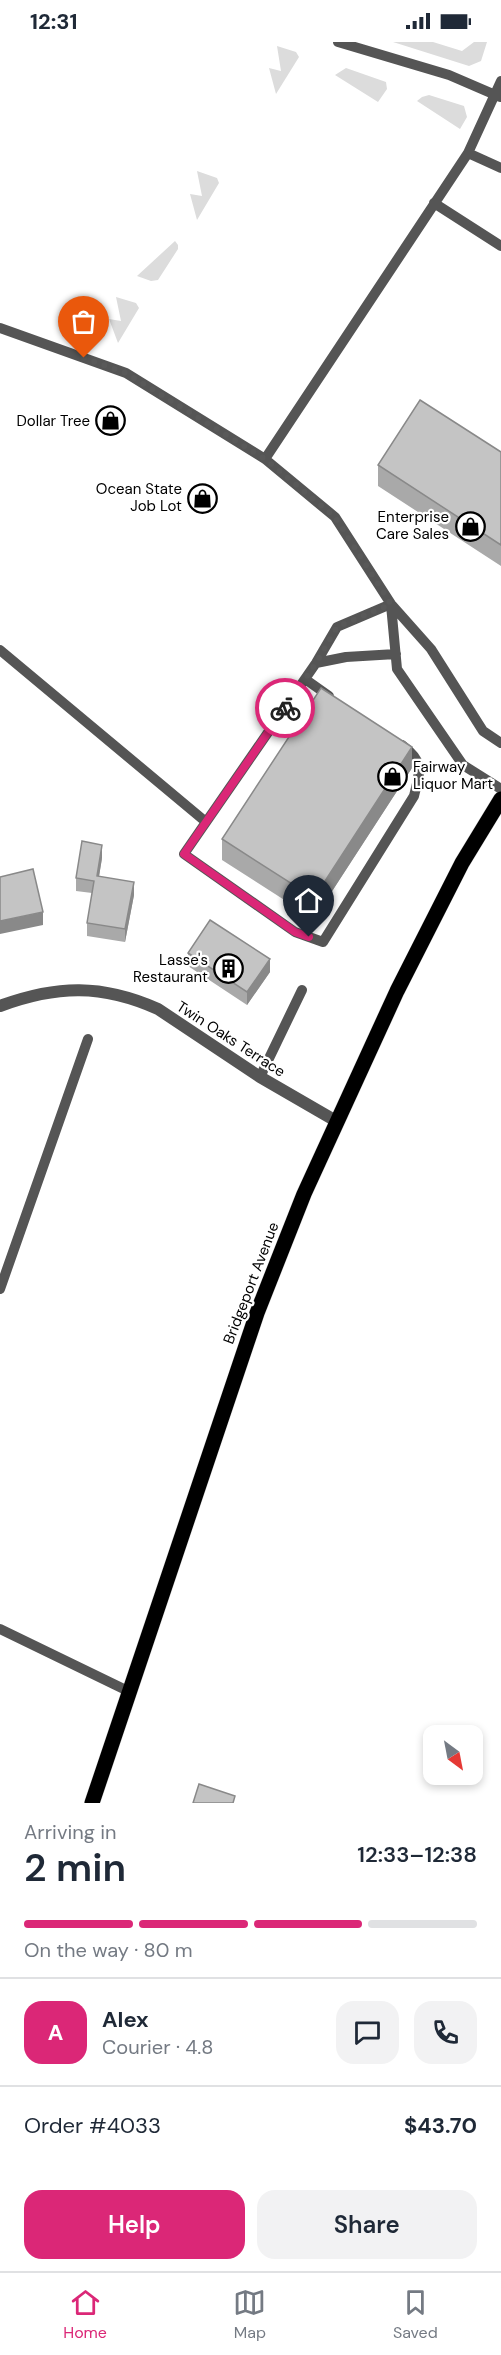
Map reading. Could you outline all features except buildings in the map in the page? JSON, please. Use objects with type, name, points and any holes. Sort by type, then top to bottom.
[{"type":"main road","name":"Bridgeport Avenue","points":[[92,1803],[194,1494],[257,1313],[304,1194],[397,991],[462,863],[501,800]]},
{"type":"street","name":"Twin Oaks Terrace","points":[[0,1006],[26,996],[67,990],[100,991],[120,995],[158,1009],[260,1077],[336,1121]]},
{"type":"lane","points":[[338,42],[449,75],[498,97]]},
{"type":"lane","points":[[265,459],[468,153],[498,97],[501,81]]},
{"type":"lane","points":[[468,153],[501,168]]},
{"type":"lane","points":[[434,203],[501,246]]},
{"type":"lane","points":[[0,328],[126,373],[265,459],[335,517],[391,604],[431,649],[483,731],[501,743]]},
{"type":"lane","points":[[391,604],[397,669],[463,765],[501,789]]},
{"type":"lane","points":[[391,604],[337,627],[316,663],[184,854],[295,932],[323,942],[414,796],[420,771],[414,754],[396,742]]},
{"type":"lane","points":[[0,650],[206,822]]},
{"type":"lane","points":[[316,663],[346,657],[396,654]]},
{"type":"lane","points":[[305,679],[341,704]]},
{"type":"lane","points":[[260,1077],[302,990]]},
{"type":"lane","points":[[0,1289],[88,1040]]},
{"type":"lane","points":[[0,1629],[130,1692]]},
{"type":"shaded area","points":[[393,42],[433,42],[462,51],[474,42],[487,42],[481,61],[469,66]]},
{"type":"shaded area","points":[[277,46],[296,52],[299,57],[276,94],[269,68],[281,71]]},
{"type":"shaded area","points":[[346,68],[386,82],[387,89],[378,102],[335,75]]},
{"type":"shaded area","points":[[429,95],[464,106],[467,117],[460,129],[417,101]]},
{"type":"shaded area","points":[[197,171],[217,178],[219,183],[197,220],[190,194],[202,196]]},
{"type":"shaded area","points":[[175,241],[178,249],[158,280],[151,281],[137,276]]},
{"type":"shaded area","points":[[116,297],[136,303],[139,308],[118,343],[109,319],[121,321]]},
{"type":"way so far","points":[[84,358],[126,373],[265,459],[335,517],[391,604],[337,627],[285,708]]},
{"type":"place","name":"Dollar Tree","points":[[111,421]]},
{"type":"place","name":"Ocean State Job Lot","points":[[203,498]]},
{"type":"place","name":"Enterprise Care Sales","points":[[470,526]]},
{"type":"place","name":"Fairway Liquor Mart","points":[[392,776]]},
{"type":"place","name":"Lasse's Restaurant","points":[[229,969]]},
{"type":"route","points":[[285,708],[184,854],[295,932],[309,937]]}]
